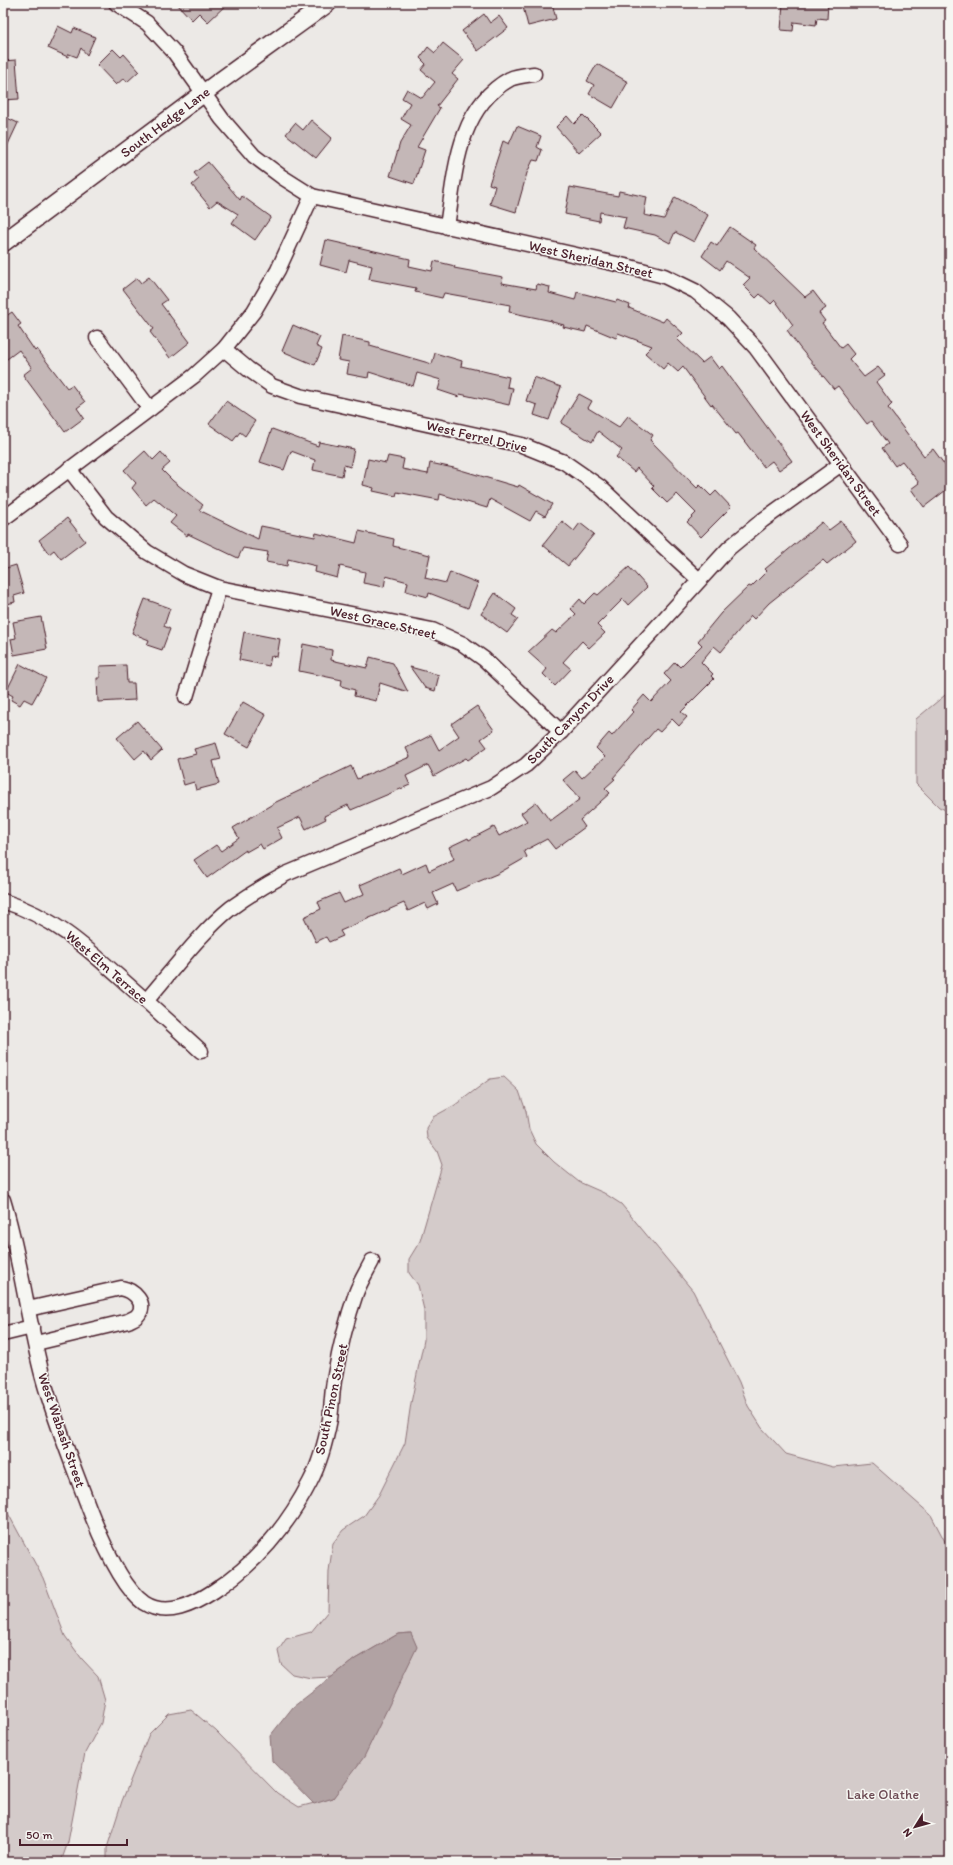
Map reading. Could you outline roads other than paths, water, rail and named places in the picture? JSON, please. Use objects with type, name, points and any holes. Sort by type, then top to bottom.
[{"type":"street","name":"West Sheridan Street","points":[[116,3],[147,23],[174,52],[222,119],[254,156],[282,177],[312,196],[630,267],[664,276],[695,291],[728,318],[756,348],[900,544]]},
{"type":"street","name":"South Hedge Lane","points":[[3,243],[328,3]]},
{"type":"street","points":[[447,227],[458,153],[469,123],[487,97],[511,79],[534,74]]},
{"type":"street","points":[[3,519],[194,376],[224,349],[254,311],[278,270],[312,196]]},
{"type":"street","points":[[98,338],[150,409]]},
{"type":"street","name":"West Ferrel Drive","points":[[224,349],[272,386],[300,396],[522,445],[564,462],[600,487],[700,580]]},
{"type":"street","name":"South Canyon Drive","points":[[146,1001],[207,931],[230,909],[260,888],[286,874],[491,788],[526,765],[561,732],[729,548],[763,520],[841,464]]},
{"type":"street","name":"West Grace Street","points":[[69,469],[106,517],[147,552],[184,574],[219,588],[432,630],[463,644],[484,659],[561,732]]},
{"type":"street","points":[[186,697],[219,588]]},
{"type":"street","name":"West Elm Terrace","points":[[3,901],[42,916],[68,932],[201,1051]]},
{"type":"street","name":"West Wabash Street","points":[[3,1200],[43,1377],[57,1424],[97,1530],[108,1554],[135,1594],[145,1603],[163,1610]]},
{"type":"street","name":"South Pinon Street","points":[[163,1610],[180,1608],[200,1600],[238,1574],[259,1555],[284,1526],[310,1481],[324,1446],[330,1419],[335,1375],[348,1320],[357,1291],[372,1261]]},
{"type":"street","points":[[28,1309],[121,1288],[129,1289],[136,1294],[140,1302],[140,1309],[137,1317],[128,1321],[36,1343]]},
{"type":"street","points":[[3,1334],[32,1327]]},
{"type":"park label","name":"Lake Olathe","points":[[883,1794]]}]
